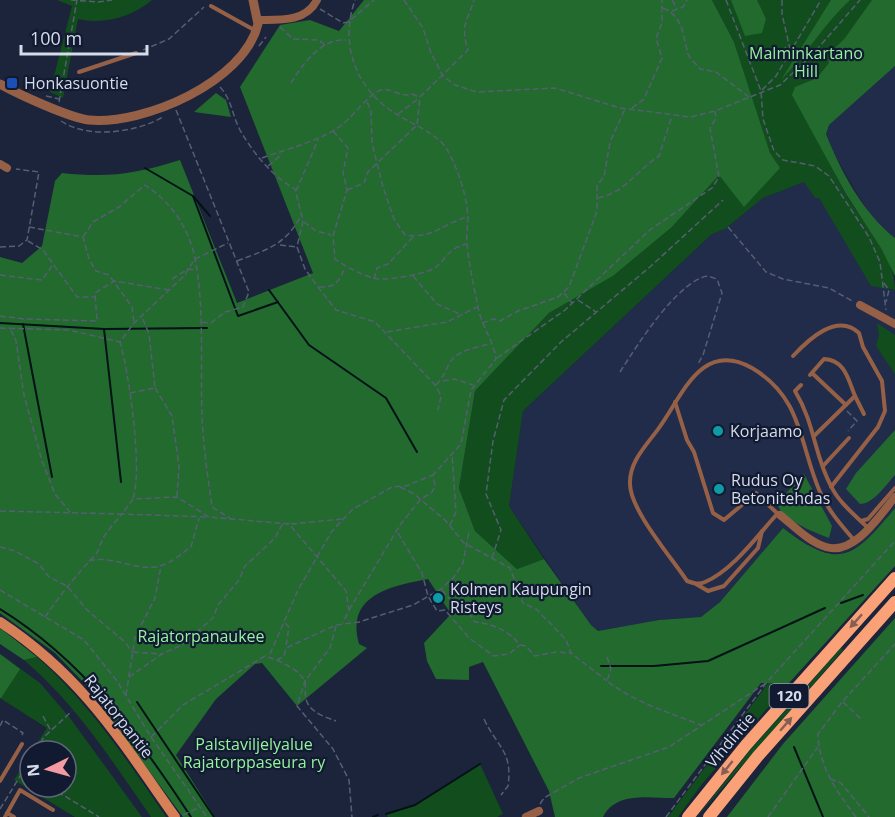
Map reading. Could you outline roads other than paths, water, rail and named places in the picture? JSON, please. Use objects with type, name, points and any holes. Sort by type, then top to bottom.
[{"type":"main road","name":"Vihdintie","points":[[688,817],[777,709],[895,578]]},
{"type":"main road","name":"Vihdintie","points":[[709,817],[774,738],[895,602]]},
{"type":"main road","name":"Rajatorpantie","points":[[0,622],[53,662],[81,689],[112,727],[174,817]]},
{"type":"street","points":[[0,84],[83,119],[117,120],[138,116],[174,104],[214,80],[242,52],[256,31],[258,20],[253,0]]},
{"type":"street","points":[[258,20],[301,16],[316,2]]},
{"type":"street","points":[[860,305],[895,324]]},
{"type":"street","points":[[779,514],[816,542],[828,548],[840,548],[855,540],[868,528],[895,497]]},
{"type":"street","points":[[526,817],[539,811]]},
{"type":"lane","points":[[210,6],[256,31]]},
{"type":"lane","points":[[80,72],[136,53]]},
{"type":"lane","points":[[793,356],[812,336],[822,330],[851,328],[860,333],[863,347],[882,381],[885,403],[883,419],[831,487]]},
{"type":"lane","points":[[844,406],[811,374],[824,359],[835,360],[842,364],[864,414]]},
{"type":"lane","points":[[762,530],[758,548],[724,586],[708,591],[687,581],[659,541],[630,491],[633,466],[687,381],[708,365],[732,361],[752,369],[788,402],[798,419],[820,492],[830,510],[855,540]]},
{"type":"lane","points":[[801,385],[795,391],[808,412],[831,487],[868,528]]},
{"type":"lane","points":[[815,436],[855,396]]},
{"type":"lane","points":[[675,402],[713,513],[718,518],[724,519],[732,515],[756,493],[779,514],[723,572],[704,583],[696,584]]},
{"type":"lane","points":[[823,466],[849,438]]},
{"type":"lane","points":[[861,521],[868,519],[895,488]]},
{"type":"lane","points":[[0,781],[18,751]]},
{"type":"lane","points":[[14,817],[6,815],[20,790],[53,810]]},
{"type":"waterway","points":[[145,168],[193,196],[210,216]]},
{"type":"waterway","points":[[193,196],[238,316],[278,302]]},
{"type":"waterway","points":[[269,290],[309,345],[386,398],[417,452]]},
{"type":"waterway","points":[[0,323],[104,329],[121,482]]},
{"type":"waterway","points":[[23,324],[52,477]]},
{"type":"waterway","points":[[104,329],[207,328]]},
{"type":"waterway","points":[[841,603],[863,595]]},
{"type":"waterway","points":[[601,666],[654,666],[708,661],[825,608]]},
{"type":"waterway","points":[[0,609],[30,629],[57,652],[107,702],[129,729],[191,817]]},
{"type":"waterway","points":[[137,702],[214,817]]},
{"type":"waterway","points":[[794,747],[823,817]]},
{"type":"waterway","points":[[386,814],[415,805],[480,764]]},
{"type":"waterway","points":[[373,817],[378,815]]},
{"type":"place","name":"Honkasuontie","points":[[12,83]]},
{"type":"place","name":"Korjaamo","points":[[718,431]]},
{"type":"place","name":"Rudus Oy Betonitehdas","points":[[719,489]]},
{"type":"place","name":"Kolmen Kaupungin Risteys","points":[[438,598]]},
{"type":"park label","name":"Malminkartano Hill","points":[[806,62]]},
{"type":"park label","name":"Rajatorpanaukee","points":[[201,636]]},
{"type":"park label","name":"Palstaviljelyalue Rajatorppaseura ry","points":[[254,753]]}]
